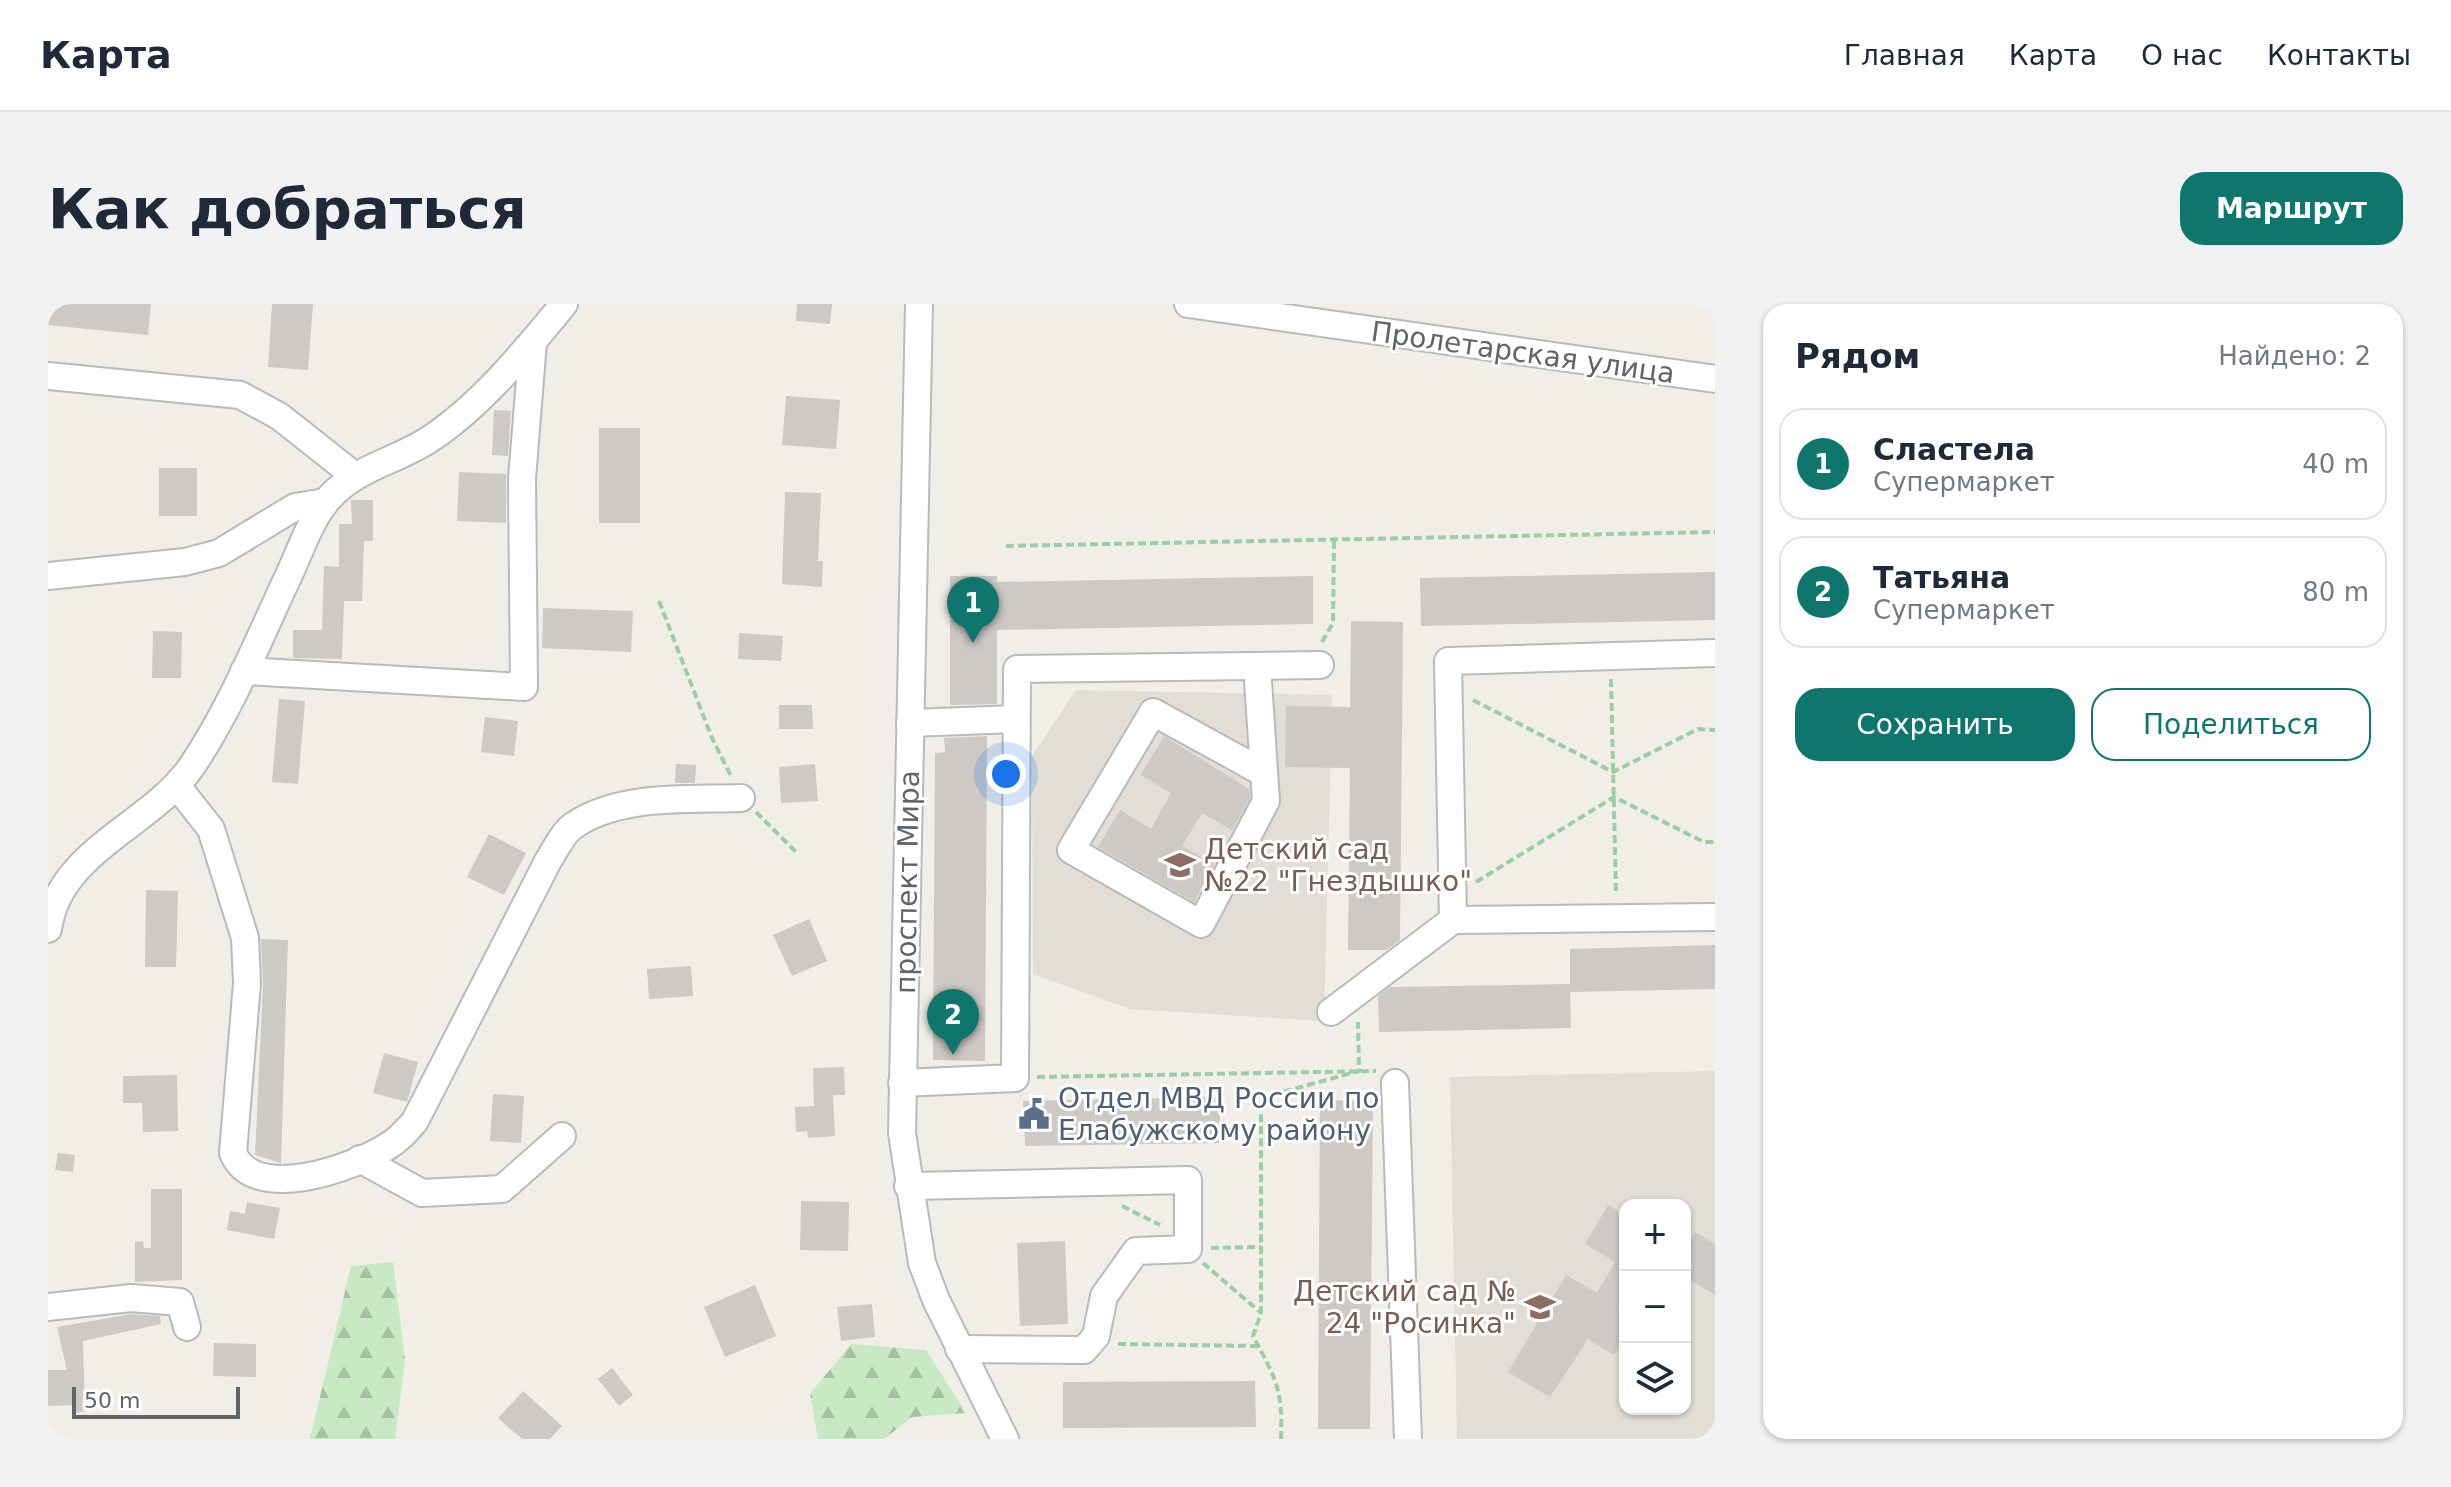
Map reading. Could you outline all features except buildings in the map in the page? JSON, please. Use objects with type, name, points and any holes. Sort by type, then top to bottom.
[{"type":"street","points":[[48,929],[56,878],[88,858],[161,802],[177,786],[205,744],[244,671],[325,502],[355,476],[398,458],[437,435],[533,342],[564,304]]},
{"type":"street","name":"проспект Мира","points":[[919,304],[902,1133],[922,1263],[959,1349],[1005,1439]]},
{"type":"street","name":"Пролетарская улица","points":[[1188,304],[1715,379]]},
{"type":"street","points":[[244,671],[524,687],[522,479],[533,342]]},
{"type":"street","points":[[48,376],[240,395],[279,416],[355,476]]},
{"type":"street","points":[[48,576],[185,562],[219,553],[295,507],[325,502]]},
{"type":"street","points":[[1453,908],[1448,661],[1715,653]]},
{"type":"street","points":[[902,1083],[1015,1078],[1017,669],[1320,665]]},
{"type":"street","points":[[1257,666],[1266,801],[1201,924],[1071,850],[1153,712],[1264,773]]},
{"type":"street","points":[[910,723],[1016,719]]},
{"type":"street","points":[[177,786],[211,829],[245,938],[247,983],[233,1153],[245,1171],[266,1179],[307,1177],[360,1159],[388,1146],[415,1121],[548,861],[570,827],[604,810],[661,801],[741,798]]},
{"type":"street","points":[[1331,1012],[1453,908],[1617,918],[1715,917]]},
{"type":"street","points":[[1395,1083],[1408,1439]]},
{"type":"street","points":[[360,1159],[422,1193],[502,1189],[562,1136]]},
{"type":"street","points":[[908,1186],[1188,1180],[1188,1244],[1136,1251],[1104,1296],[1092,1344],[1075,1352],[959,1349]]},
{"type":"street","points":[[48,1307],[131,1298],[180,1302],[187,1327]]},
{"type":"path","points":[[1006,546],[1715,532]]},
{"type":"path","points":[[1320,665],[1322,639],[1333,623],[1334,540]]},
{"type":"path","points":[[659,601],[712,738],[741,798],[796,852]]},
{"type":"path","points":[[1611,656],[1617,918]]},
{"type":"path","points":[[1448,687],[1613,772]]},
{"type":"path","points":[[1613,772],[1698,729],[1715,730]]},
{"type":"path","points":[[1453,908],[1614,797]]},
{"type":"path","points":[[1614,797],[1704,842],[1715,842]]},
{"type":"path","points":[[1357,992],[1359,1071]]},
{"type":"path","points":[[1015,1078],[1359,1071],[1394,1072],[1395,1083]]},
{"type":"path","points":[[1281,1439],[1282,1401],[1276,1376],[1253,1336],[1261,1313],[1261,1098],[1359,1071]]},
{"type":"path","points":[[1117,1203],[1188,1244],[1261,1313]]},
{"type":"path","points":[[1188,1244],[1261,1247]]},
{"type":"path","points":[[1092,1344],[1258,1346]]},
{"type":"shaded area","name":"Детский сад №22 \"Гнездышко\"","points":[[1076,690],[1332,695],[1324,1021],[1130,1009],[1033,974],[1032,756]]},
{"type":"shaded area","name":"Детский сад № 24 \"Росинка\"","points":[[1715,1071],[1715,1439],[1457,1439],[1450,1077]]},
{"type":"green space","points":[[393,1262],[405,1359],[395,1439],[310,1439],[351,1266]]},
{"type":"green space","points":[[851,1344],[926,1350],[966,1413],[912,1417],[884,1439],[818,1439],[810,1394]]},
{"type":"place","name":"Сластела","points":[[973,643]]},
{"type":"place","name":"Детский сад №22 \"Гнездышко\"","points":[[1180,865]]},
{"type":"place","name":"Татьяна","points":[[953,1055]]},
{"type":"place","name":"Отдел МВД России по Елабужскому району","points":[[1034,1114]]},
{"type":"place","name":"Детский сад № 24 \"Росинка\"","points":[[1540,1307]]}]
